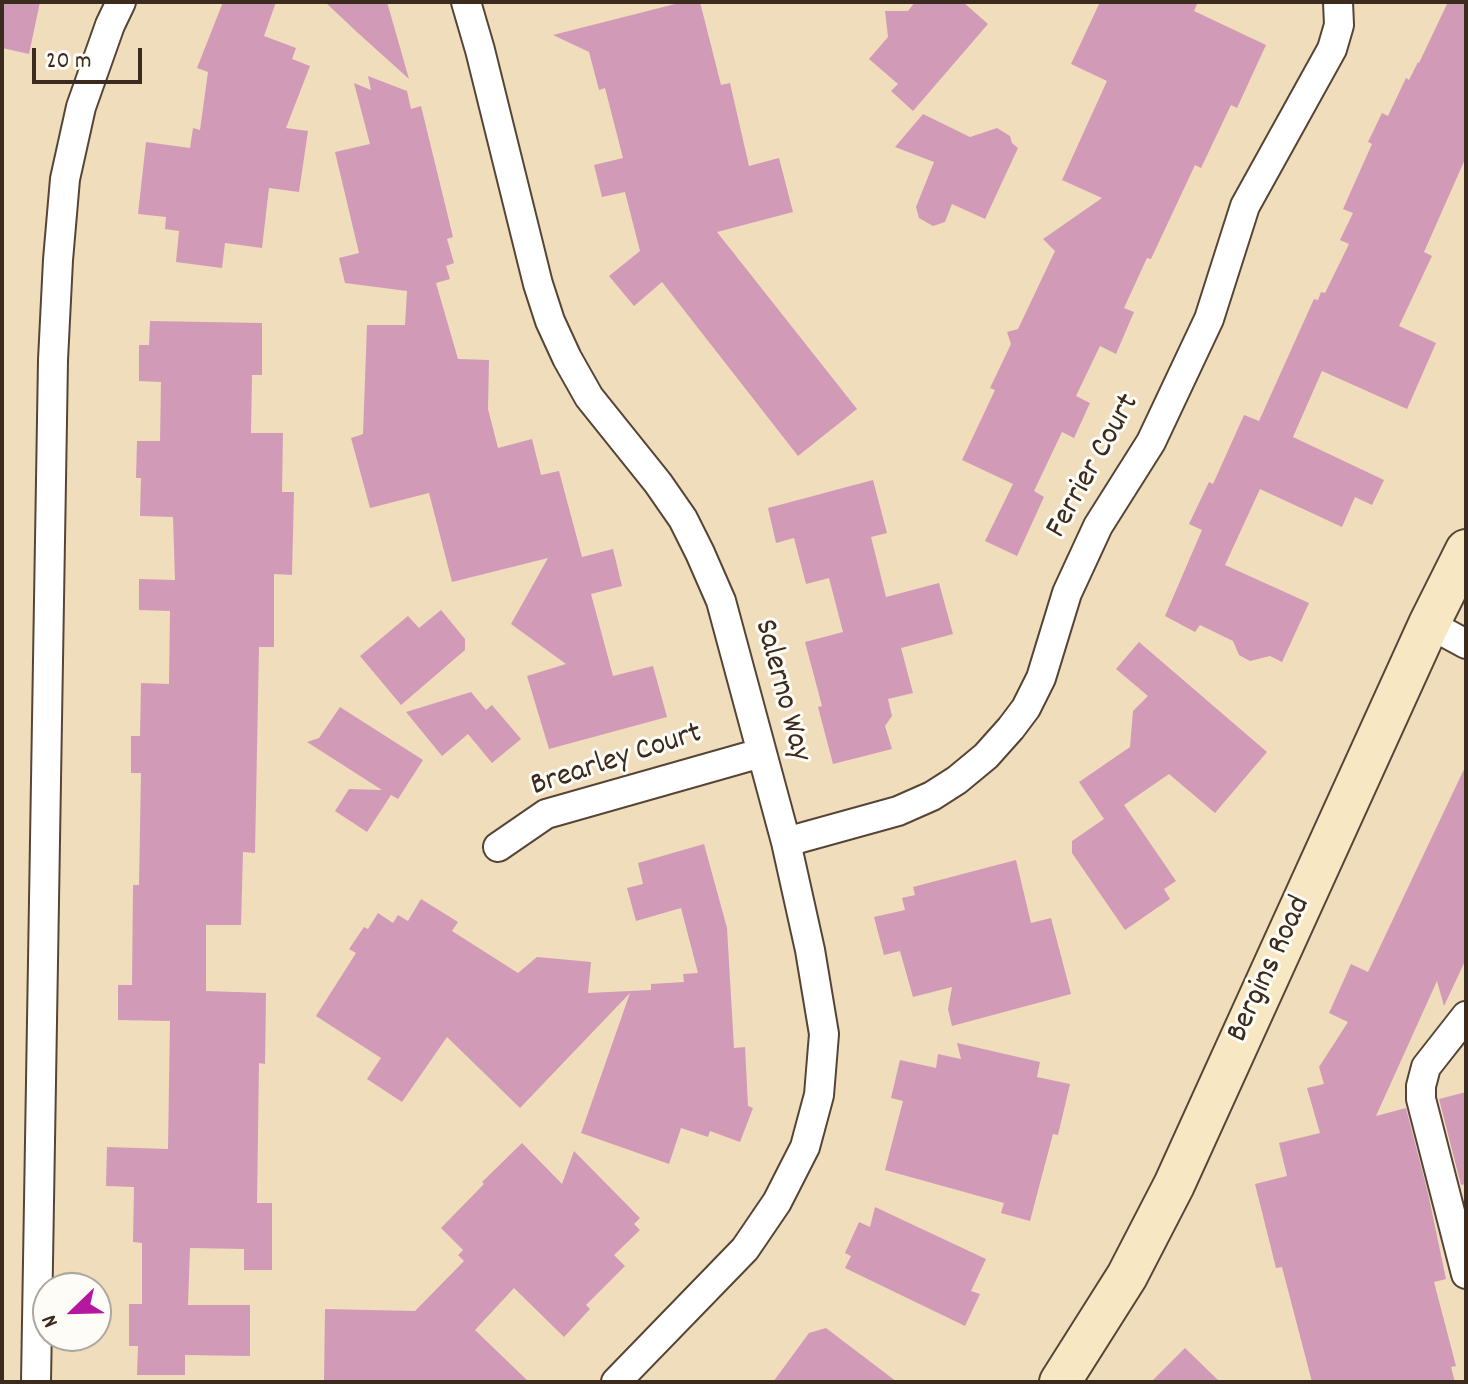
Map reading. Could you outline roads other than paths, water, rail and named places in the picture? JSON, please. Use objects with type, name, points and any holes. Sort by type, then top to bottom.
[{"type":"main road","name":"Bergins Road","points":[[1060,1382],[1127,1276],[1174,1185],[1429,624],[1466,550]]},
{"type":"street","points":[[36,1382],[53,360],[58,260],[65,179],[81,107],[121,2]]},
{"type":"street","name":"Salerno Way","points":[[466,2],[550,321],[589,397],[683,519],[721,601],[786,842],[810,950],[824,1034],[819,1095],[805,1147],[777,1202],[745,1249],[616,1382]]},
{"type":"street","name":"Ferrier Court","points":[[786,842],[898,811],[932,796],[986,756],[1026,708],[1041,678],[1067,593],[1098,526],[1151,442],[1209,319],[1245,206],[1332,49],[1339,25],[1338,2]]},
{"type":"street","points":[[1429,624],[1466,644]]},
{"type":"street","name":"Brearley Court","points":[[498,847],[546,814],[761,753]]},
{"type":"street","points":[[1466,1016],[1426,1067],[1421,1086],[1421,1099],[1466,1274]]}]
